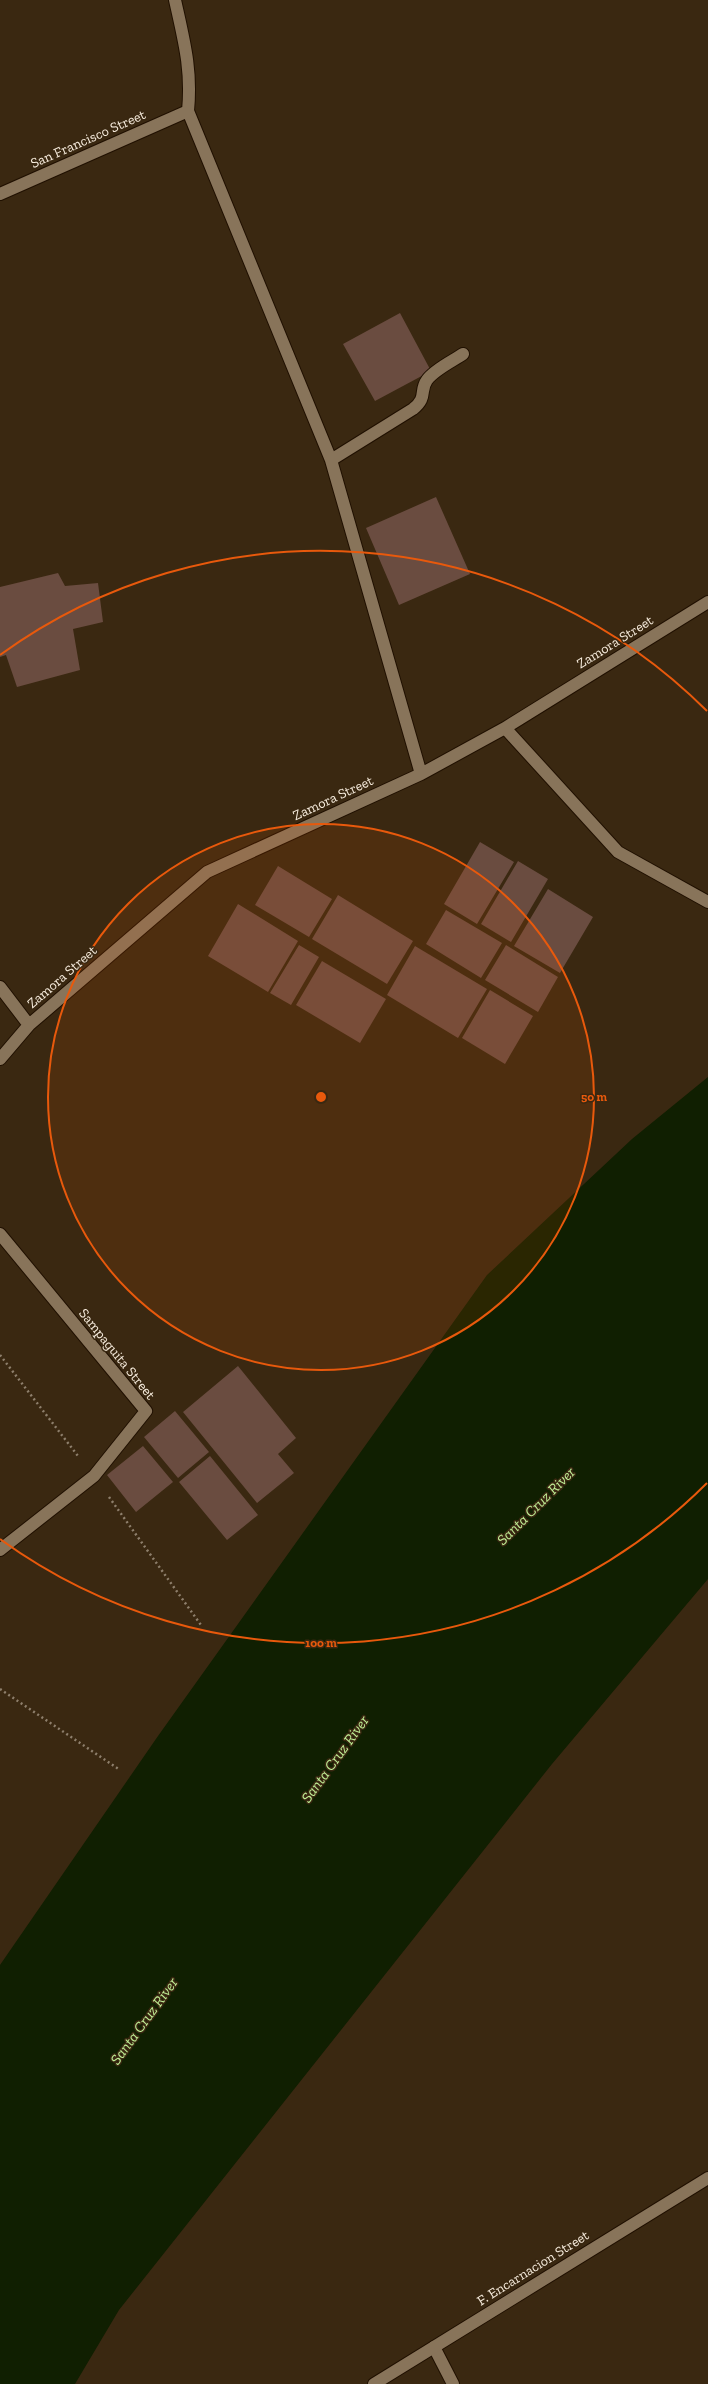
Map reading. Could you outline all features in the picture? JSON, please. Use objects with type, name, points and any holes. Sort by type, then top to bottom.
[{"type":"street","points":[[175,0],[189,60],[190,86],[188,111],[331,460],[421,774]]},
{"type":"street","name":"San Francisco Street","points":[[0,194],[188,111]]},
{"type":"street","points":[[331,460],[417,406],[420,403],[424,386],[428,378],[463,354]]},
{"type":"street","name":"Zamora Street","points":[[0,1058],[29,1025],[207,872],[421,774],[505,728],[708,602]]},
{"type":"street","points":[[505,728],[618,852],[708,902]]},
{"type":"street","points":[[0,987],[29,1025]]},
{"type":"street","name":"Sampaguita Street","points":[[0,1234],[146,1411],[94,1476],[0,1550]]},
{"type":"street","name":"F. Encarnacion Street","points":[[374,2384],[708,2178]]},
{"type":"street","points":[[434,2347],[453,2384]]},
{"type":"path","points":[[0,1689],[120,1770]]},
{"type":"water","name":"Santa Cruz River","points":[[708,1077],[708,1579],[552,1764],[119,2310],[75,2384],[0,2384],[0,1965],[158,1736],[487,1275],[632,1139]]},
{"type":"building","points":[[400,313],[431,371],[375,401],[343,344]]},
{"type":"building","points":[[436,497],[470,574],[399,605],[366,528]]},
{"type":"building","points":[[58,573],[65,586],[98,583],[103,622],[73,629],[80,670],[17,687],[6,655],[0,657],[0,587]]},
{"type":"building","points":[[480,842],[514,862],[477,924],[444,904]]},
{"type":"building","points":[[518,861],[548,879],[511,942],[481,924]]},
{"type":"building","points":[[278,866],[332,899],[309,937],[255,905]]},
{"type":"building","points":[[548,889],[593,917],[560,973],[514,946]]},
{"type":"building","points":[[338,895],[413,941],[387,984],[312,939]]},
{"type":"building","points":[[238,904],[298,941],[268,992],[208,956]]},
{"type":"building","points":[[446,910],[502,943],[481,978],[426,944]]},
{"type":"building","points":[[299,945],[319,957],[291,1005],[270,993]]},
{"type":"building","points":[[506,945],[558,977],[538,1012],[485,980]]},
{"type":"building","points":[[415,946],[487,989],[458,1038],[387,995]]},
{"type":"building","points":[[322,961],[386,999],[360,1043],[296,1005]]},
{"type":"building","points":[[490,990],[533,1016],[505,1064],[462,1038]]},
{"type":"building","points":[[238,1366],[296,1438],[278,1454],[294,1473],[257,1503],[183,1412]]},
{"type":"building","points":[[175,1411],[209,1452],[178,1478],[144,1437]]},
{"type":"building","points":[[143,1446],[173,1482],[136,1512],[107,1475]]},
{"type":"building","points":[[210,1456],[258,1515],[227,1540],[179,1482]]}]
